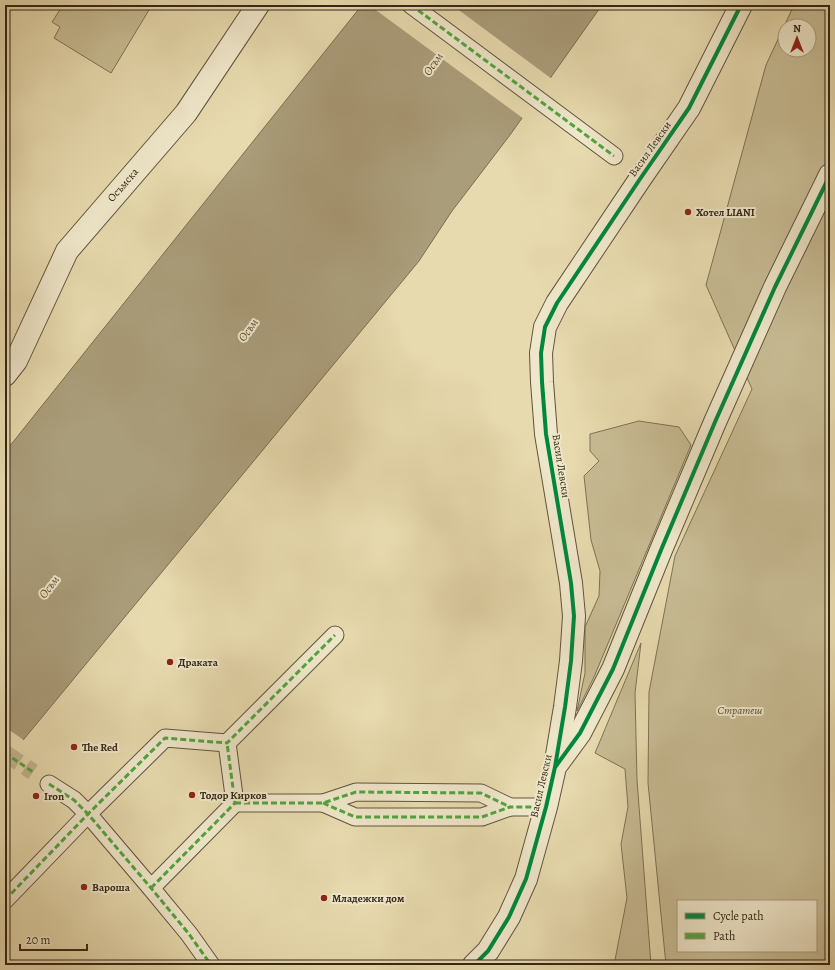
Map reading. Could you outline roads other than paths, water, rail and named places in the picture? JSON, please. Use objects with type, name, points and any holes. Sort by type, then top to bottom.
[{"type":"street","name":"Осъмска","points":[[5,375],[16,361],[67,251],[186,113],[258,5]]},
{"type":"street","points":[[411,5],[614,156]]},
{"type":"street","name":"Васил Левски","points":[[474,965],[488,951],[509,917],[526,879],[555,768],[566,699],[574,616],[571,583],[546,434],[541,353],[545,327],[557,303],[689,108],[741,5]]},
{"type":"street","points":[[555,768],[580,734],[613,669],[715,422],[775,287],[830,175]]},
{"type":"street","points":[[227,744],[335,635]]},
{"type":"street","points":[[5,900],[88,814],[165,738],[227,744]]},
{"type":"street","points":[[227,744],[234,803]]},
{"type":"street","points":[[49,784],[74,800],[88,814],[189,934],[211,965]]},
{"type":"street","points":[[151,888],[234,803],[323,803],[356,792],[481,793],[510,807]]},
{"type":"street","points":[[323,803],[356,817],[482,817],[510,807],[546,807]]},
{"type":"water","name":"Осъм","points":[[362,5],[602,5],[510,135],[452,211],[419,261],[5,762],[5,452]]},
{"type":"tunnel","points":[[5,753],[33,772]]},
{"type":"place","name":"Хотел LIANI","points":[[688,212]]},
{"type":"place","name":"Драката","points":[[170,662]]},
{"type":"place","name":"The Red","points":[[74,747]]},
{"type":"place","name":"Тодор Кирков","points":[[192,795]]},
{"type":"place","name":"Iron","points":[[36,796]]},
{"type":"place","name":"Вароша","points":[[84,887]]},
{"type":"place","name":"Младежки дом","points":[[324,898]]},
{"type":"park label","name":"Стратеш","points":[[740,710]]}]
